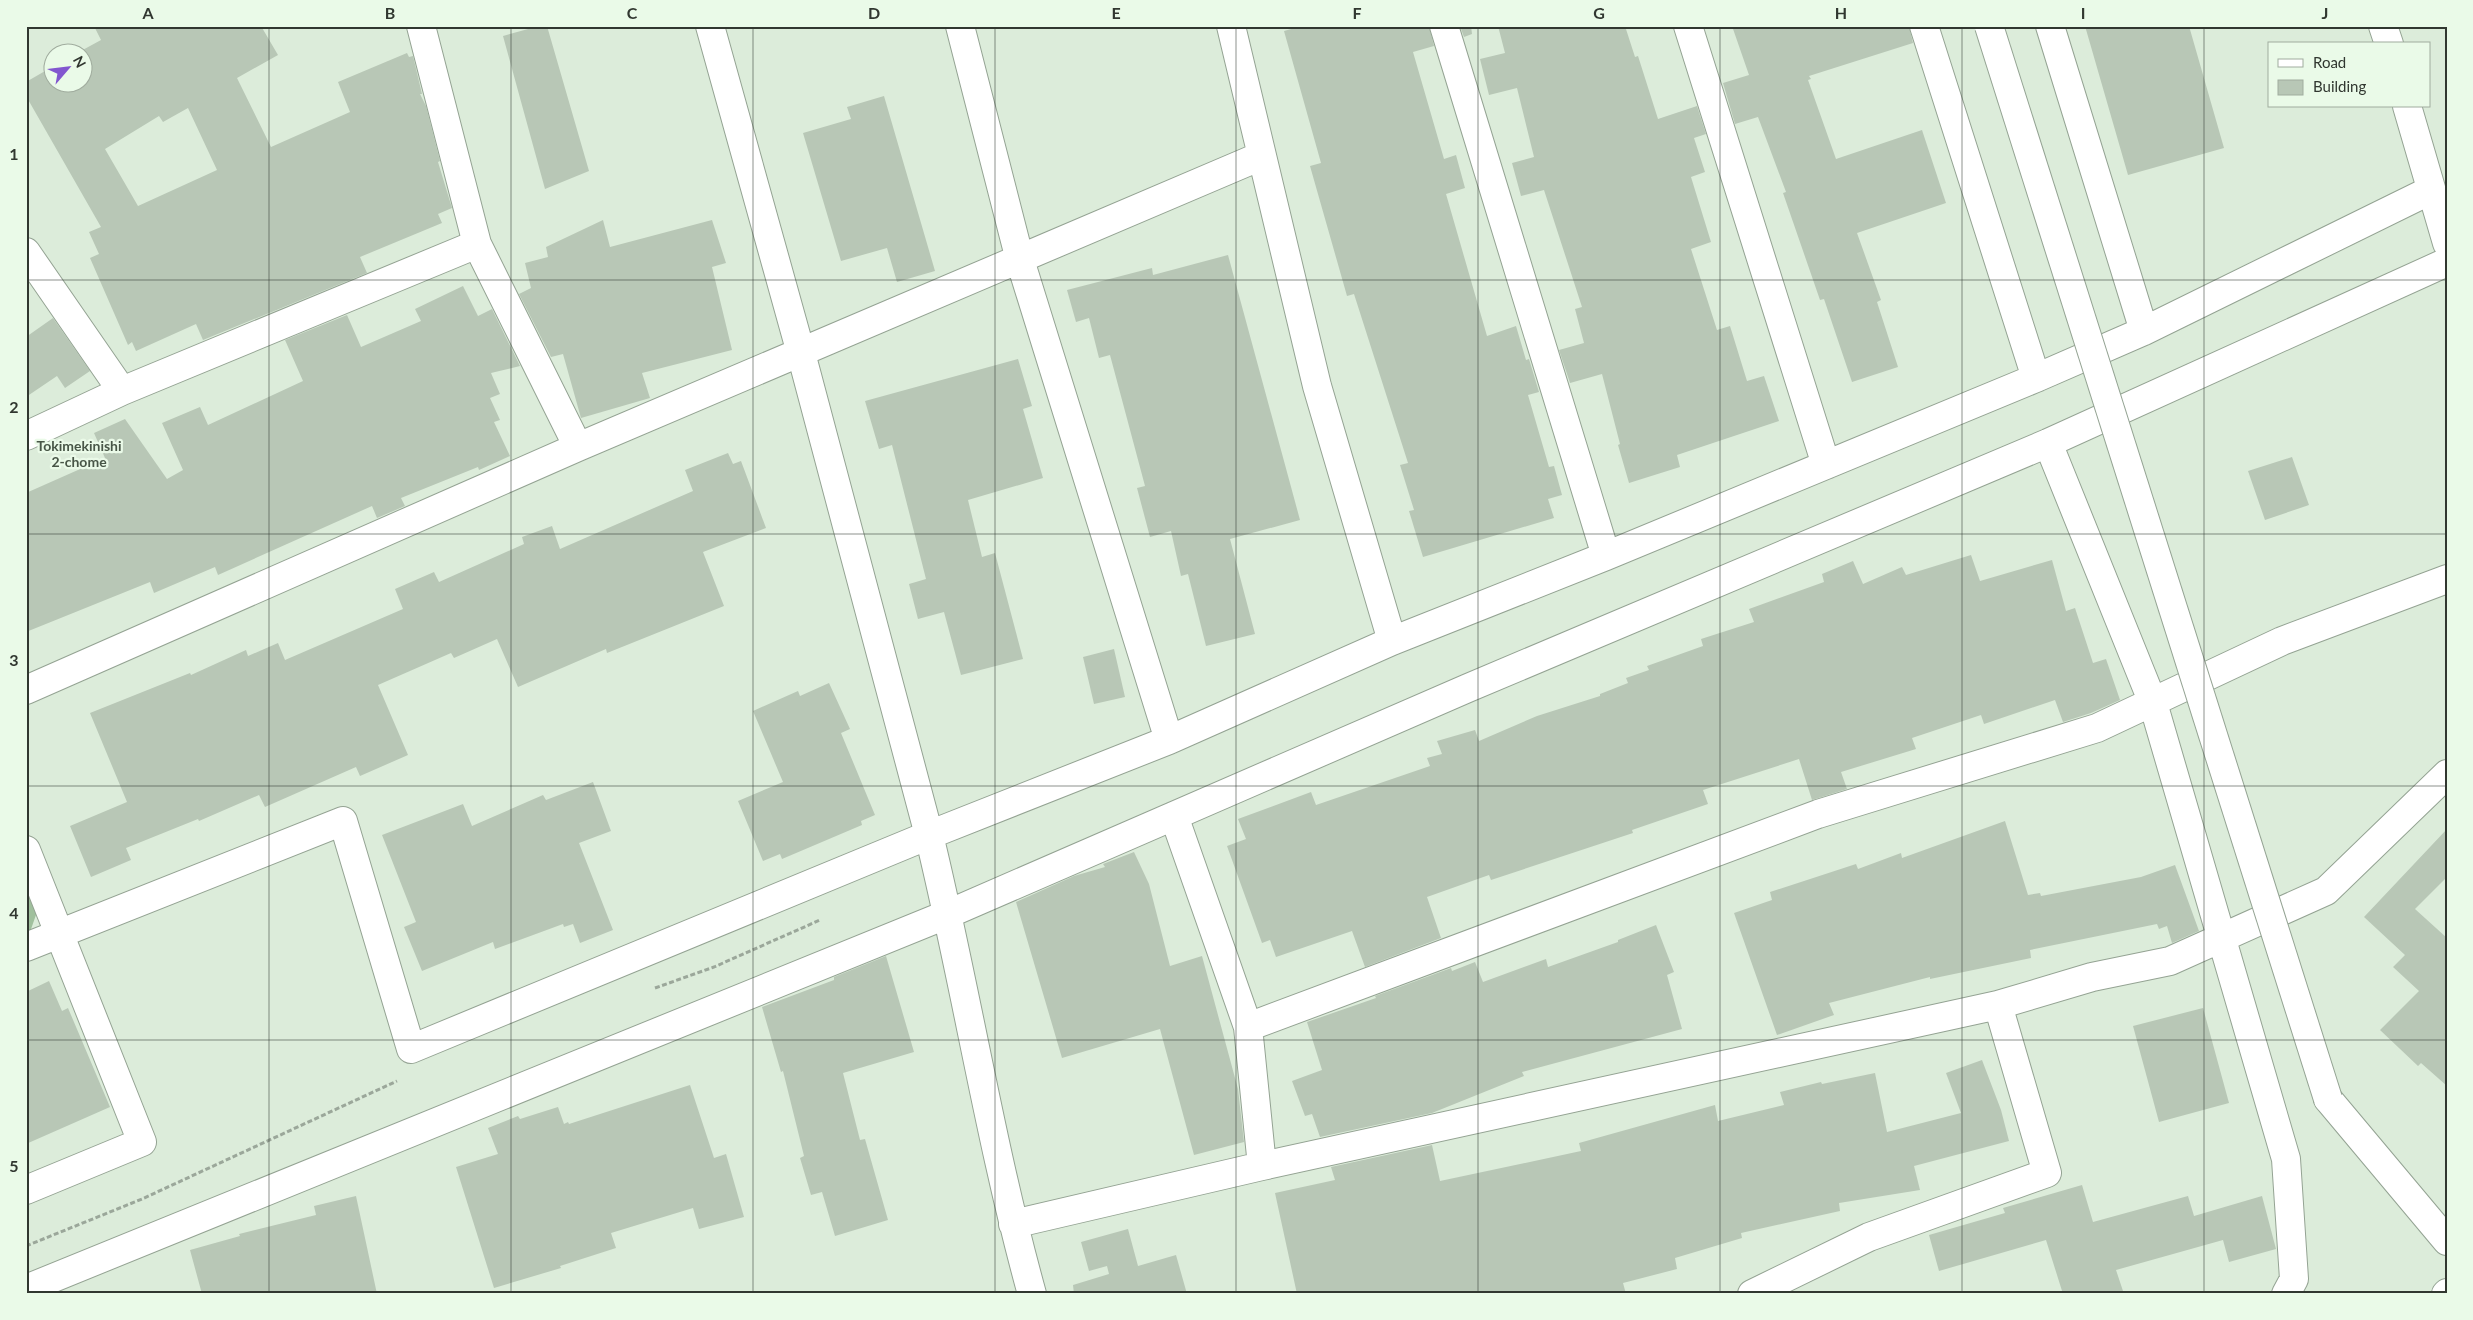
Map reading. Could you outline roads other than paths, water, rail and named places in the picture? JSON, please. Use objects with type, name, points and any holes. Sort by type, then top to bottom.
[{"type":"street","points":[[421,26],[477,244],[578,447]]},
{"type":"street","points":[[710,26],[801,354],[929,835],[948,914],[1013,1224],[1032,1294]]},
{"type":"street","points":[[960,26],[1020,260],[1170,740]]},
{"type":"street","points":[[1231,26],[1317,386],[1392,641]]},
{"type":"street","points":[[1444,26],[1606,556]]},
{"type":"street","points":[[1688,26],[1826,465]]},
{"type":"street","points":[[1924,26],[2036,378]]},
{"type":"street","points":[[1989,26],[2328,1099],[2447,1241]]},
{"type":"street","points":[[2050,26],[2144,331]]},
{"type":"street","points":[[2383,26],[2387,42]]},
{"type":"street","points":[[2408,108],[2447,243]]},
{"type":"street","points":[[26,690],[578,447],[801,354],[1262,156]]},
{"type":"street","points":[[26,947],[343,821],[411,1049],[929,835],[1170,740],[1392,641],[1606,556],[2036,378],[2144,331],[2431,190]]},
{"type":"street","points":[[26,436],[122,391],[477,244]]},
{"type":"street","points":[[26,252],[122,391]]},
{"type":"street","points":[[26,1289],[948,914],[1468,688],[2048,443],[2447,262]]},
{"type":"street","points":[[2048,443],[2153,703],[2286,1159],[2294,1279],[2286,1294]]},
{"type":"street","points":[[1248,1027],[1818,814],[2098,728],[2282,641],[2447,579]]},
{"type":"street","points":[[1013,1224],[1262,1166],[1998,1005],[2092,977],[2170,961],[2326,891],[2447,774]]},
{"type":"street","points":[[1174,816],[1248,1027],[1262,1166]]},
{"type":"street","points":[[26,850],[142,1142],[26,1190]]},
{"type":"street","points":[[1752,1294],[1869,1237],[2047,1173],[1998,1005]]},
{"type":"district","name":"Tokimekinishi 2-chome","points":[[79,454]]}]
